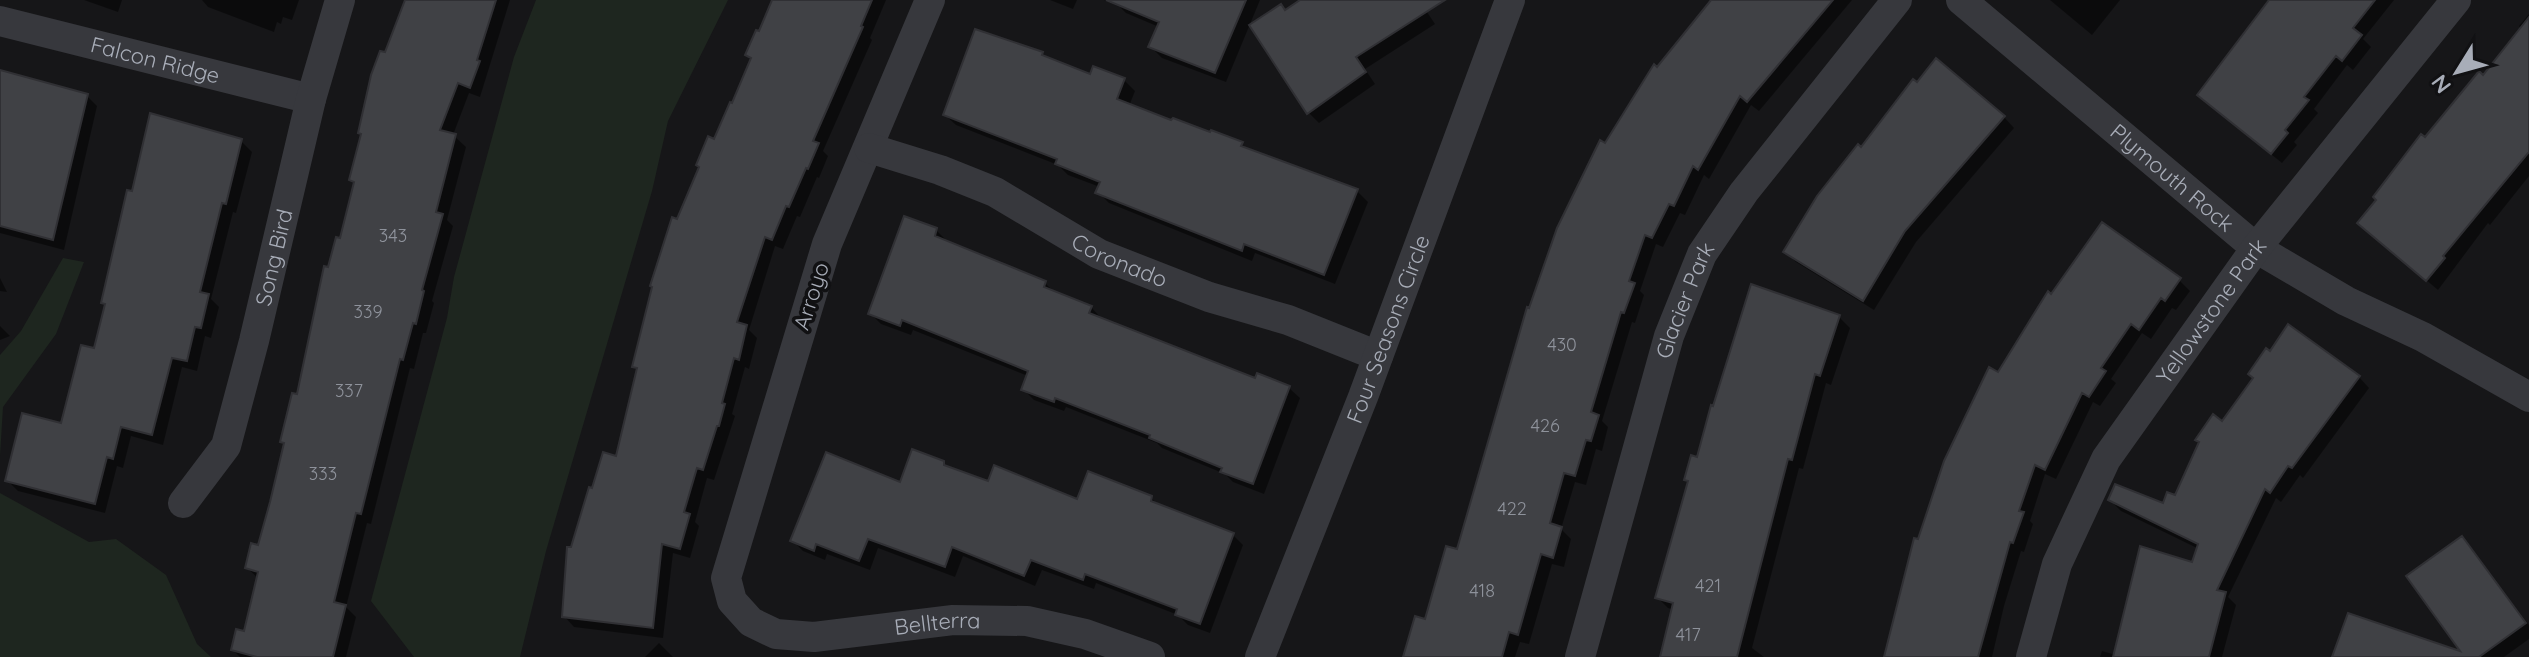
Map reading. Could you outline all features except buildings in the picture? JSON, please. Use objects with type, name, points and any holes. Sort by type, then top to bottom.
[{"type":"street","name":"Song Bird","points":[[183,503],[226,446],[311,99],[340,0]]},
{"type":"street","name":"Arroyo","points":[[732,601],[726,578],[827,244],[930,0]]},
{"type":"street","name":"Four Seasons Circle","points":[[1260,657],[1378,356],[1510,0]]},
{"type":"street","name":"Glacier Park","points":[[1580,657],[1669,336],[1702,254],[1744,192],[1897,0]]},
{"type":"street","name":"Plymouth Rock","points":[[1961,0],[2256,248],[2346,301],[2423,337],[2529,397]]},
{"type":"street","name":"Yellowstone Park","points":[[2031,657],[2057,564],[2106,459],[2256,248],[2456,0]]},
{"type":"street","name":"Falcon Ridge","points":[[0,21],[311,99]]},
{"type":"street","name":"Coronado","points":[[869,148],[940,170],[995,192],[1099,254],[1209,297],[1288,320],[1378,356]]},
{"type":"street","name":"Bellterra","points":[[732,601],[751,622],[776,634],[814,637],[953,620],[1027,621],[1085,634],[1150,657]]},
{"type":"shaded area","points":[[536,0],[728,0],[668,121],[652,191],[546,551],[520,657],[414,657],[371,601],[514,57]]},
{"type":"shaded area","points":[[63,258],[84,262],[56,334],[3,407],[0,456],[0,355],[21,331]]},
{"type":"shaded area","points":[[0,493],[89,542],[116,539],[166,575],[197,644],[211,657],[0,657]]}]
